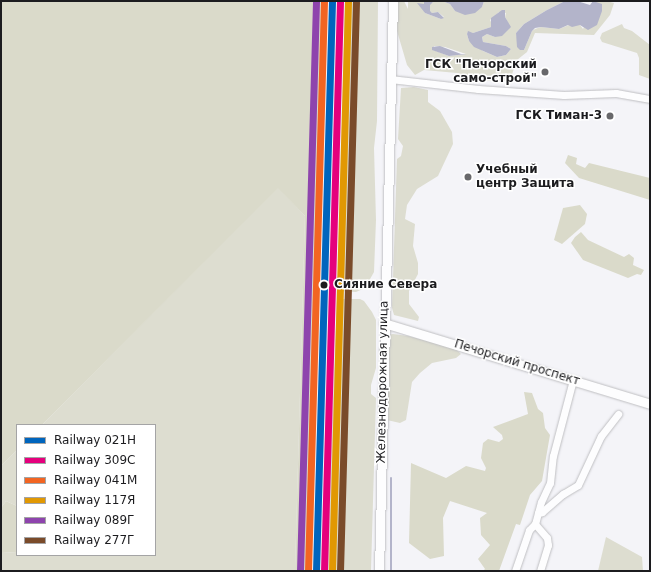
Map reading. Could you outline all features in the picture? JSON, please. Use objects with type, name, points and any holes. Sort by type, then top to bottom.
[{"type":"main road","name":"Железнодорожная улица","points":[[379,571],[392,1]]},
{"type":"main road","name":"Печорский проспект","points":[[384,323],[650,404]]},
{"type":"street","points":[[390,79],[478,89],[564,95],[616,93],[650,99]]},
{"type":"street","points":[[515,571],[529,530],[535,524],[541,502],[550,483],[553,456],[573,380]]},
{"type":"street","points":[[538,513],[542,512],[563,494],[578,485],[601,436],[618,414]]},
{"type":"street","points":[[535,524],[547,538],[548,545],[540,571]]},
{"type":"shaded area","points":[[345,1],[378,1],[377,121],[374,148],[376,220],[374,272],[365,288],[356,292],[338,291]]},
{"type":"shaded area","points":[[397,1],[404,1],[408,9],[408,1],[424,1],[424,5],[420,4],[425,13],[441,19],[444,17],[438,12],[432,13],[429,11],[430,4],[433,2],[431,1],[442,1],[450,4],[455,11],[482,7],[484,1],[565,1],[524,24],[516,33],[520,50],[524,50],[532,31],[535,29],[541,27],[559,29],[569,25],[580,25],[583,29],[597,1],[614,3],[610,15],[594,35],[535,33],[527,52],[517,60],[511,77],[505,81],[484,81],[473,76],[457,73],[424,70],[415,75],[407,65],[397,31]],"holes":[[[499,12],[506,13],[505,17],[510,27],[495,37],[487,34],[482,37],[483,42],[506,46],[511,49],[506,55],[497,57],[483,51],[469,41],[467,34],[468,32],[473,33],[491,27],[492,24],[490,20]],[[434,46],[445,47],[466,54],[449,56],[433,50]]]},
{"type":"shaded area","points":[[622,24],[624,28],[632,31],[650,45],[650,79],[639,75],[639,58],[637,53],[602,42],[600,38],[602,33]]},
{"type":"shaded area","points":[[414,87],[428,90],[428,102],[440,111],[452,132],[453,144],[438,176],[417,189],[407,205],[405,219],[415,224],[413,246],[418,263],[418,274],[409,291],[409,304],[419,317],[418,321],[394,315],[392,308],[397,159],[401,156],[403,146],[398,139],[401,88]]},
{"type":"shaded area","points":[[278,187],[305,216],[295,571],[1,571],[1,553],[16,552],[16,556],[156,556],[156,424],[43,424]]},
{"type":"shaded area","points":[[337,299],[360,299],[364,301],[376,320],[376,368],[371,385],[371,394],[376,398],[371,571],[326,571]]},
{"type":"shaded area","points":[[393,334],[408,336],[456,349],[461,354],[456,358],[432,363],[412,382],[406,420],[400,423],[387,420],[385,415],[388,335]]},
{"type":"shaded area","points":[[16,451],[16,506],[6,501],[1,508],[1,466]]},
{"type":"shaded area","points":[[606,537],[642,557],[643,571],[598,571]]},
{"type":"green space","points":[[1,1],[325,1],[306,571],[295,571],[305,216],[278,188],[43,424],[16,424],[16,451],[1,466]]},
{"type":"green space","points":[[568,155],[577,158],[576,164],[585,168],[589,163],[650,178],[650,200],[579,178],[565,163]]},
{"type":"green space","points":[[580,205],[587,214],[585,224],[562,244],[554,240],[563,208]]},
{"type":"green space","points":[[581,232],[588,240],[624,257],[629,254],[634,258],[633,265],[644,270],[641,275],[637,274],[628,278],[583,260],[571,243]]},
{"type":"green space","points":[[524,392],[532,393],[538,409],[543,413],[545,428],[550,435],[542,481],[530,495],[520,525],[516,524],[499,571],[483,571],[485,569],[478,559],[490,545],[481,535],[480,518],[487,513],[450,501],[443,518],[444,556],[430,559],[409,543],[411,463],[446,478],[466,466],[485,471],[486,468],[481,458],[483,443],[488,439],[499,442],[503,439],[502,435],[493,427],[528,414]]},
{"type":"green space","points":[[6,501],[16,506],[16,552],[1,553],[1,508]]},
{"type":"water","points":[[424,1],[433,2],[430,5],[430,11],[432,13],[438,12],[444,18],[441,19],[425,13],[417,3],[424,4]]},
{"type":"water","points":[[442,1],[484,1],[482,7],[475,13],[465,15],[455,11],[450,4]]},
{"type":"water","points":[[565,1],[577,1],[590,5],[593,1],[602,4],[602,11],[597,25],[588,30],[580,25],[572,27],[568,25],[559,29],[541,27],[535,28],[532,31],[524,50],[520,50],[517,47],[516,33],[524,24]]},
{"type":"water","points":[[502,10],[505,10],[505,17],[511,27],[502,36],[495,37],[487,34],[482,37],[483,42],[506,46],[511,49],[506,55],[497,57],[474,47],[469,41],[467,34],[468,31],[473,33],[491,27],[491,18]]},
{"type":"water","points":[[440,46],[461,54],[467,54],[449,56],[432,50],[432,47]]},
{"type":"waterway","points":[[391,478],[391,571]]},
{"type":"rail line","name":"089Г","points":[[300,571],[316,1]]},
{"type":"rail line","name":"041М","points":[[308,571],[324,1]]},
{"type":"rail line","name":"021Н","points":[[316,571],[332,1]]},
{"type":"rail line","name":"309С","points":[[324,571],[340,1]]},
{"type":"rail line","name":"117Я","points":[[332,571],[348,1]]},
{"type":"rail line","name":"277Г","points":[[340,571],[356,2]]},
{"type":"place","name":"ГСК \"Печорский само-строй\"","points":[[545,72]]},
{"type":"place","name":"ГСК Тиман-3","points":[[610,116]]},
{"type":"place","name":"Учебный центр Защита","points":[[468,177]]},
{"type":"place","name":"Сияние Севера","points":[[324,285]]}]
